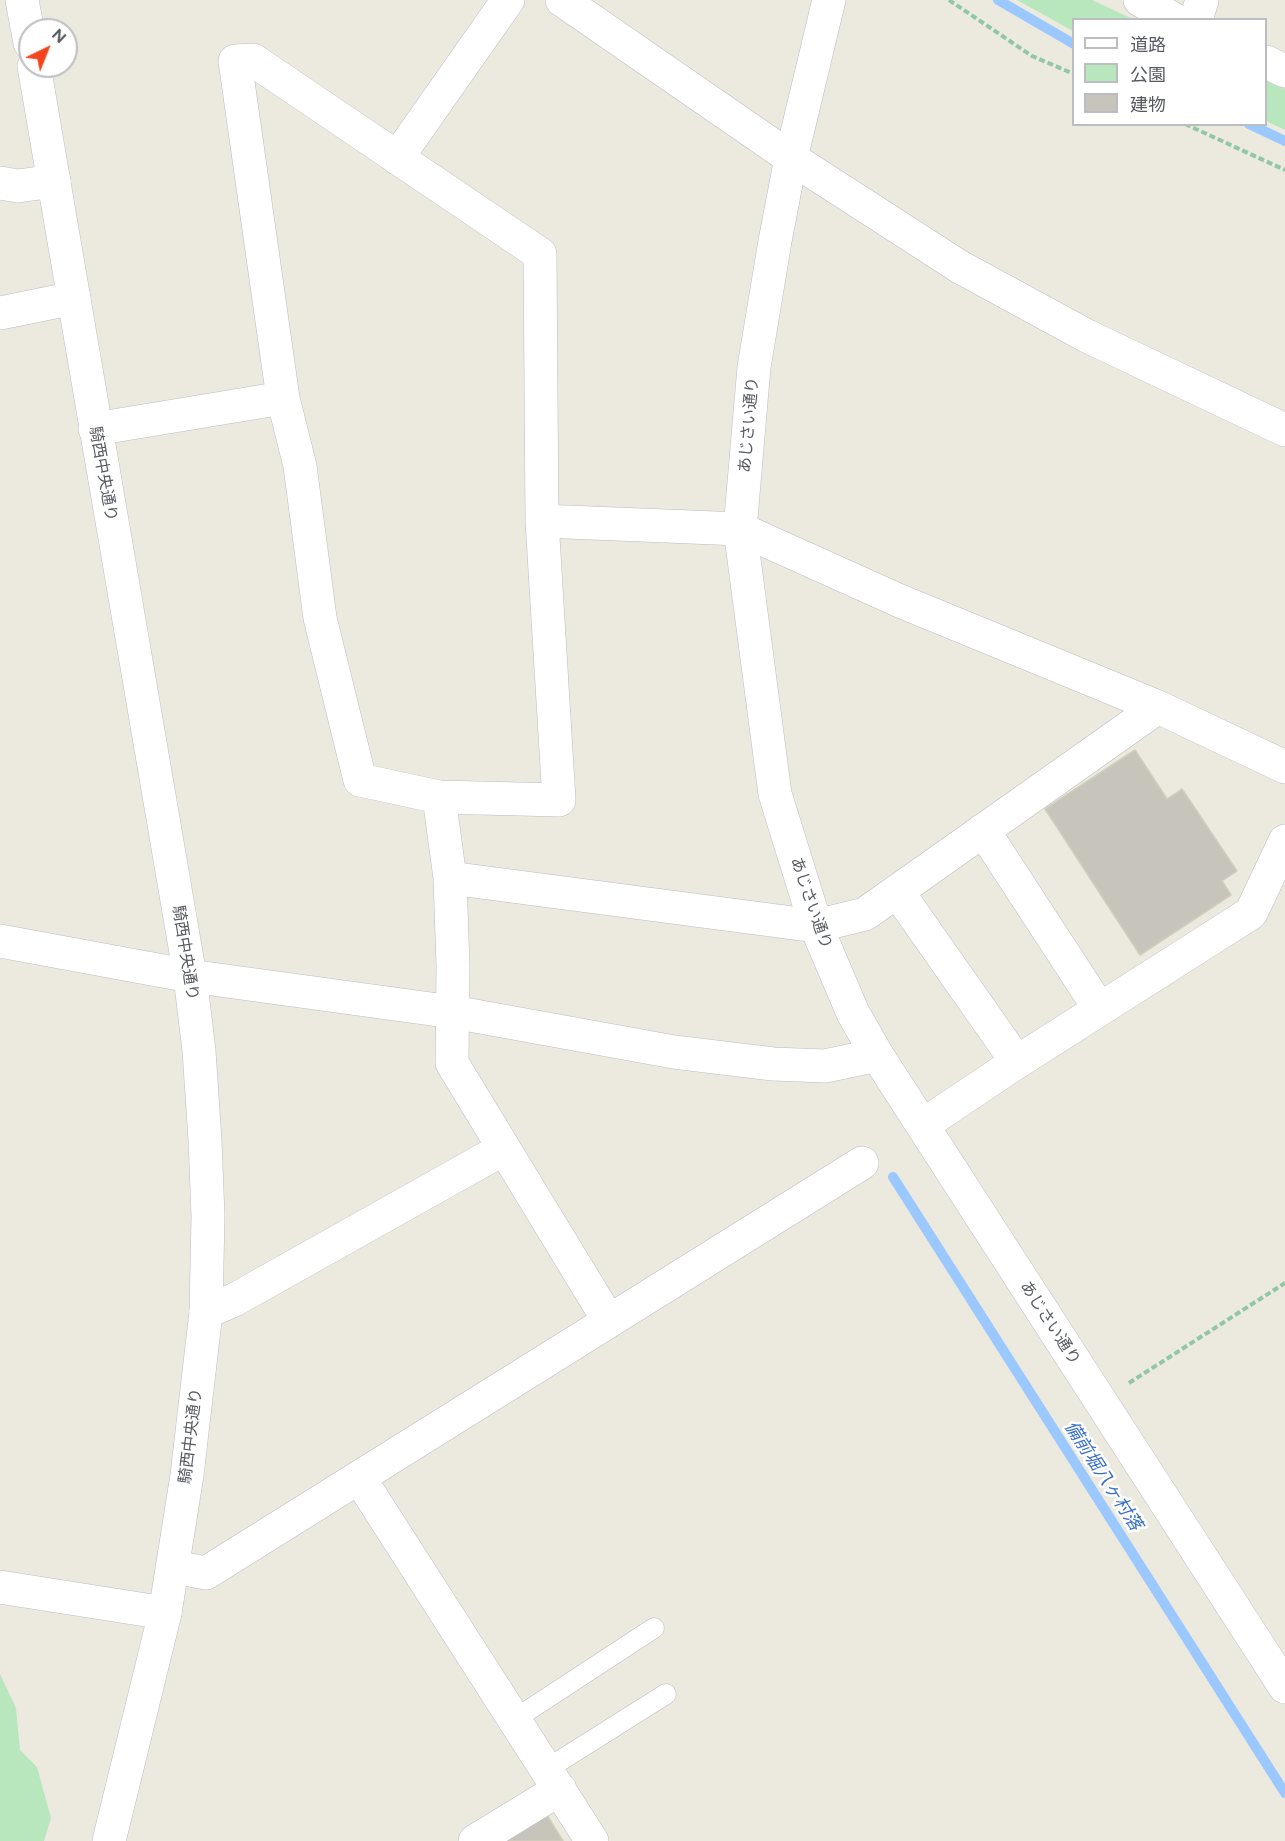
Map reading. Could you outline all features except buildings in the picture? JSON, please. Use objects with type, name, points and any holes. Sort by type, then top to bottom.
[{"type":"street","points":[[22,0],[25,18]]},
{"type":"street","points":[[397,158],[508,0]]},
{"type":"street","points":[[562,0],[791,159],[960,267],[1087,336],[1285,429]]},
{"type":"street","name":"あじさい通り","points":[[829,0],[791,159],[754,367],[740,529],[775,794],[816,926],[853,1013],[877,1055],[1285,1687]]},
{"type":"street","points":[[1140,0],[1172,18]]},
{"type":"street","points":[[1198,18],[1202,0]]},
{"type":"street","points":[[253,60],[397,158],[540,254],[542,521],[559,800],[439,797],[360,780],[320,618],[300,466],[283,398],[235,61],[253,60]]},
{"type":"street","points":[[1267,62],[1285,71]]},
{"type":"street","name":"騎西中央通り","points":[[36,78],[190,976],[199,1051],[205,1140],[208,1216],[206,1312],[174,1567],[109,1841]]},
{"type":"street","points":[[0,183],[18,186],[54,181]]},
{"type":"street","points":[[0,313],[74,298]]},
{"type":"street","points":[[95,429],[283,398]]},
{"type":"street","points":[[542,521],[740,529],[900,601],[1158,707],[1285,767]]},
{"type":"street","points":[[450,878],[816,926],[865,914],[1158,707]]},
{"type":"street","points":[[439,797],[450,878],[452,1063],[609,1321]]},
{"type":"street","points":[[983,830],[1099,1008]]},
{"type":"street","points":[[923,1125],[1099,1008],[1251,913],[1285,841]]},
{"type":"street","points":[[897,891],[1017,1062]]},
{"type":"street","points":[[0,941],[190,976],[453,1012],[674,1052],[773,1064],[825,1066],[877,1055]]},
{"type":"street","points":[[206,1312],[234,1300],[503,1149]]},
{"type":"street","points":[[174,1567],[206,1573],[360,1479],[862,1163]]},
{"type":"street","points":[[360,1479],[592,1841]]},
{"type":"street","points":[[0,1587],[165,1612]]},
{"type":"street","points":[[475,1841],[554,1779]]},
{"type":"lane","points":[[515,1719],[654,1628]]},
{"type":"lane","points":[[554,1779],[666,1694]]},
{"type":"path","points":[[949,0],[1032,56],[1072,73]]},
{"type":"path","points":[[1189,126],[1285,170]]},
{"type":"path","points":[[1101,1402],[1285,1283]]},
{"type":"green space","points":[[1017,0],[1092,0],[1131,18],[1072,18],[1072,30]]},
{"type":"green space","points":[[1267,80],[1285,89],[1285,130],[1267,121]]},
{"type":"green space","points":[[0,1674],[16,1708],[20,1750],[37,1767],[51,1818],[44,1841],[0,1841]]},
{"type":"waterway","points":[[998,0],[1072,43]]},
{"type":"waterway","points":[[1253,126],[1285,141]]},
{"type":"waterway","name":"備前堀八ヶ村落","points":[[893,1177],[1285,1793]]}]
